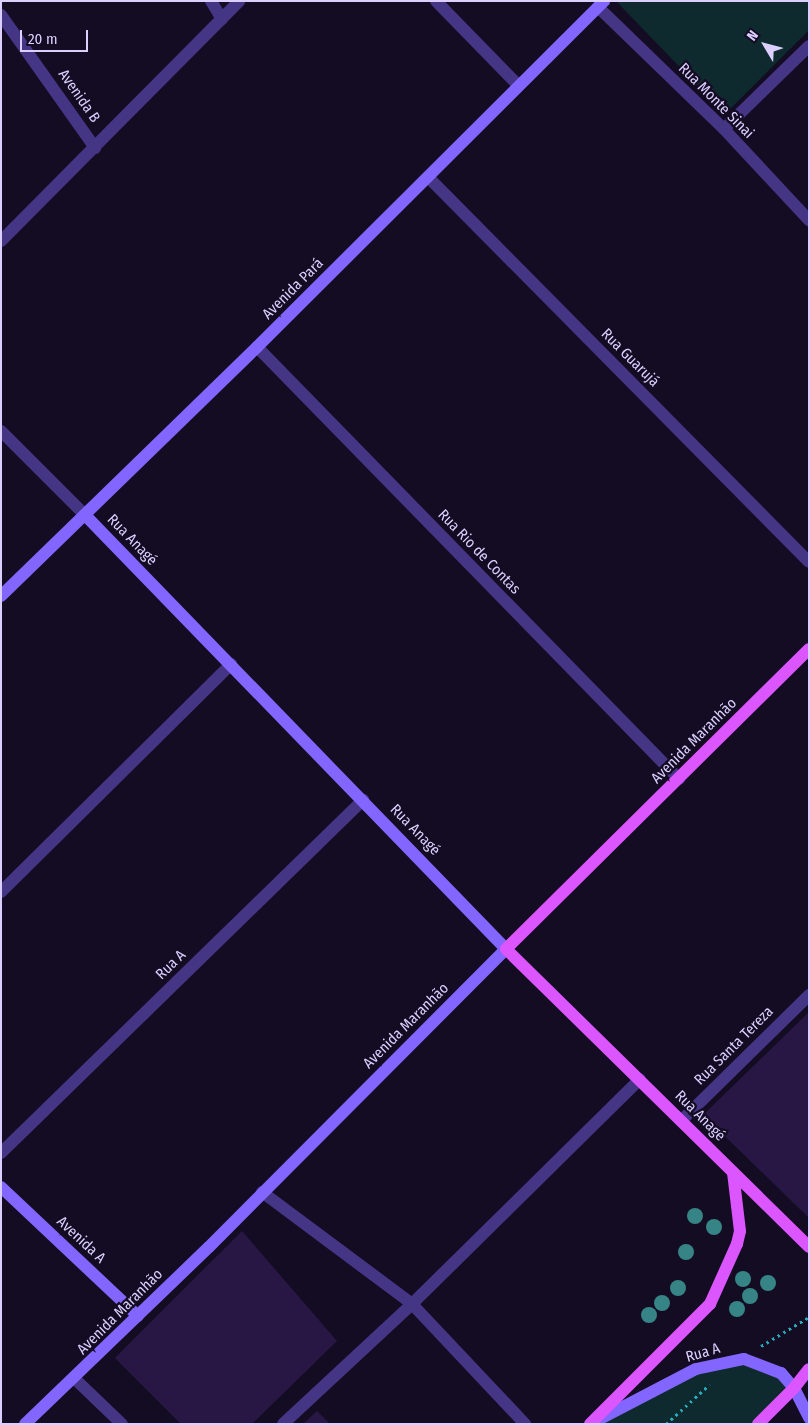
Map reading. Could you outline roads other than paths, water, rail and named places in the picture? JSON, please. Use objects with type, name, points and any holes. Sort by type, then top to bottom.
[{"type":"main road","name":"Avenida Maranhão","points":[[506,949],[809,649]]},
{"type":"main road","name":"Rua Anagé","points":[[506,949],[809,1247]]},
{"type":"main road","points":[[590,1424],[710,1304],[737,1244],[740,1231],[733,1172]]},
{"type":"main road","points":[[758,1424],[794,1388],[809,1368]]},
{"type":"street","points":[[211,1],[222,18]]},
{"type":"street","points":[[1,241],[239,1]]},
{"type":"street","points":[[436,1],[517,84]]},
{"type":"street","name":"Avenida Pará","points":[[1,596],[428,178],[517,84],[600,4]]},
{"type":"street","name":"Rua Monte Sinai","points":[[600,4],[724,129],[809,220]]},
{"type":"street","name":"Avenida B","points":[[1,15],[95,148]]},
{"type":"street","points":[[724,129],[809,46]]},
{"type":"street","name":"Rua Guarujá","points":[[428,178],[809,562]]},
{"type":"street","name":"Rua Rio de Contas","points":[[256,347],[679,779]]},
{"type":"street","name":"Rua Anagé","points":[[1,431],[231,664],[506,949]]},
{"type":"street","points":[[1,892],[231,664]]},
{"type":"street","name":"Rua A","points":[[1,1153],[363,800]]},
{"type":"street","name":"Avenida Maranhão","points":[[25,1424],[75,1379],[506,949]]},
{"type":"street","name":"Rua Santa Tereza","points":[[682,1121],[809,995]]},
{"type":"street","points":[[283,1424],[412,1304],[640,1079]]},
{"type":"street","name":"Avenida A","points":[[1,1187],[138,1316]]},
{"type":"street","points":[[262,1192],[412,1304],[525,1424]]},
{"type":"street","name":"Rua A","points":[[590,1424],[696,1369],[744,1359],[781,1372],[794,1388],[809,1418]]},
{"type":"street","points":[[75,1379],[122,1424]]}]
